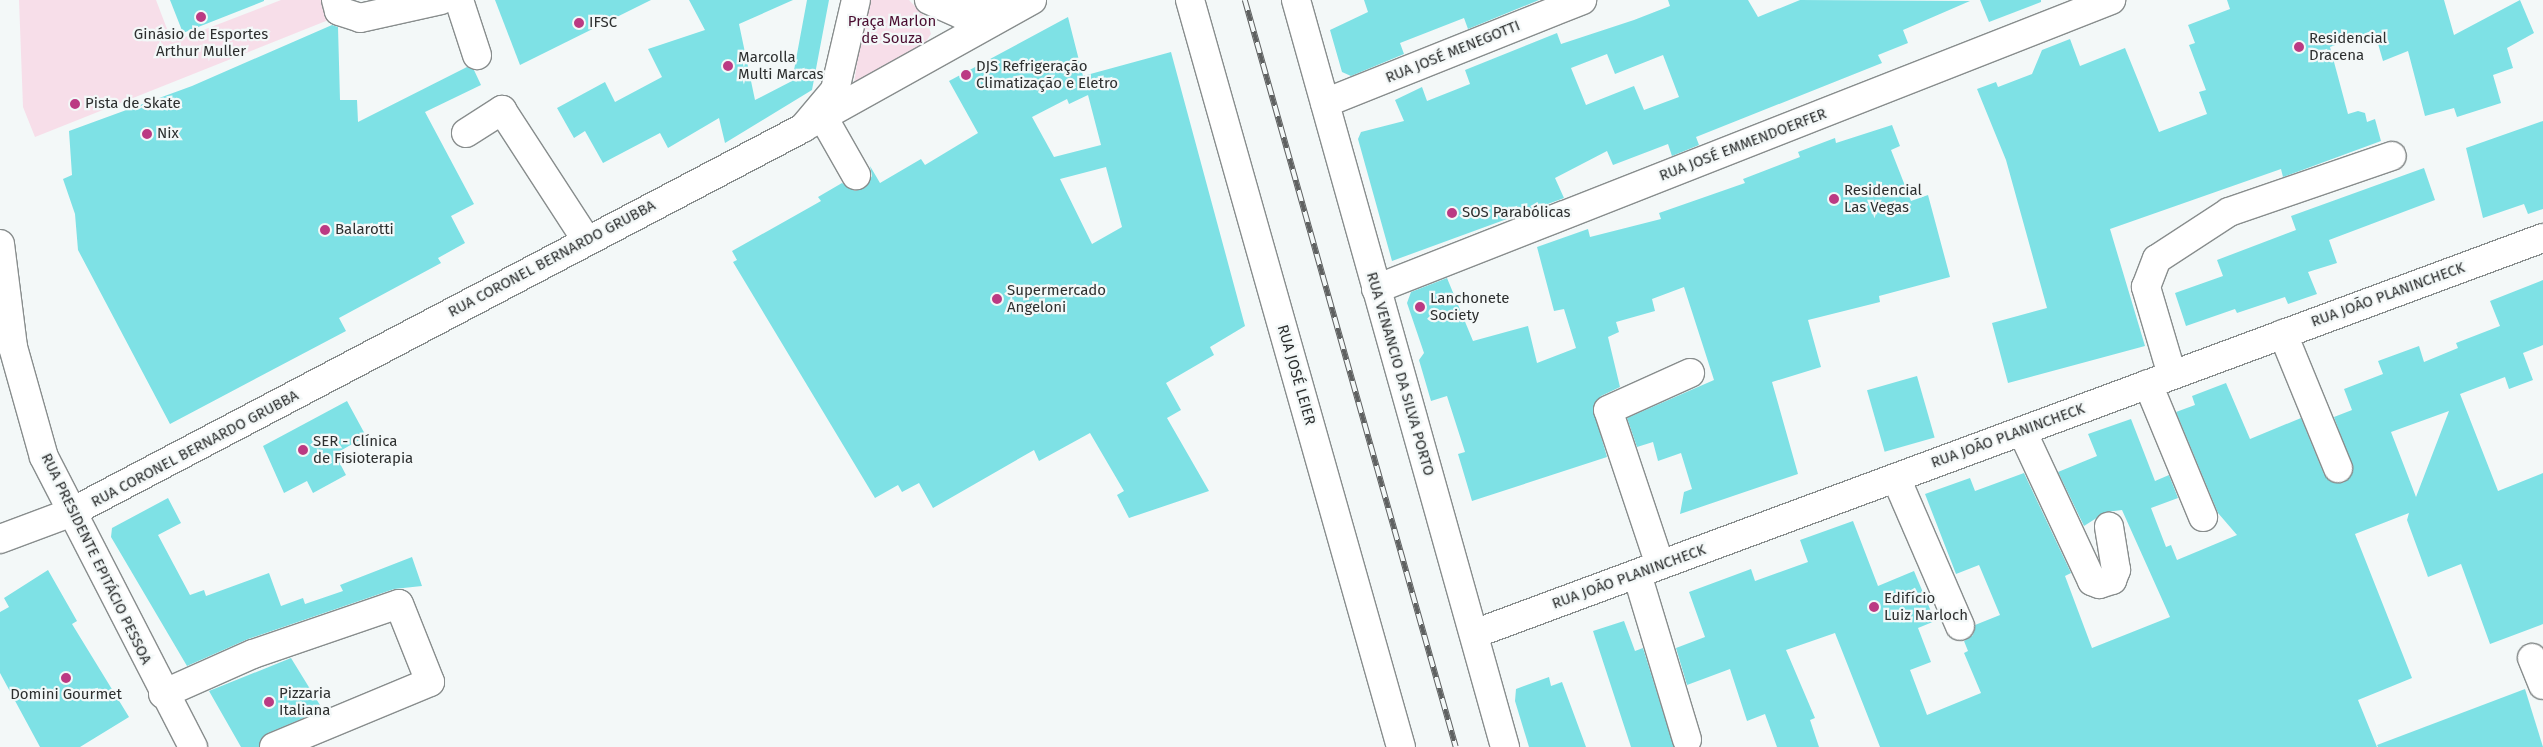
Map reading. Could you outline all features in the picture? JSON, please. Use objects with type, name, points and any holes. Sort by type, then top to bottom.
[{"type":"main road","points":[[336,0],[339,11],[360,18],[440,0]]},
{"type":"main road","points":[[460,0],[477,55]]},
{"type":"main road","points":[[856,0],[835,90],[813,122],[856,175]]},
{"type":"main road","name":"RUA VENANCIO DA SILVA PORTO","points":[[1296,0],[1505,747]]},
{"type":"main road","name":"RUA JOSÉ MENEGOTTI","points":[[1325,104],[1582,0]]},
{"type":"main road","name":"RUA JOSÉ EMMENDOERFER","points":[[1376,289],[2111,0]]},
{"type":"main road","name":"RUA JOSÉ LEIER","points":[[1189,1],[1400,747]]},
{"type":"main road","points":[[931,2],[975,16],[1022,6]]},
{"type":"main road","points":[[931,2],[945,29],[933,56]]},
{"type":"main road","name":"RUA CORONEL BERNARDO GRUBBA","points":[[0,539],[70,513],[813,122],[1022,6]]},
{"type":"main road","points":[[466,133],[502,110],[587,241]]},
{"type":"main road","points":[[2203,517],[2160,380],[2146,287],[2157,259],[2229,212],[2392,156]]},
{"type":"main road","name":"RUA JOÃO PLANINCHECK","points":[[1474,634],[2543,238]]},
{"type":"main road","name":"RUA PRESIDENTE EPITÁCIO PESSOA","points":[[0,244],[18,374],[44,458],[70,513],[163,694],[194,747]]},
{"type":"main road","points":[[2283,334],[2338,468]]},
{"type":"main road","points":[[1687,740],[1648,570],[1608,410],[1690,373]]},
{"type":"main road","points":[[2022,431],[2092,581],[2099,584],[2112,580],[2116,570],[2109,527]]},
{"type":"main road","points":[[1896,478],[1960,626]]},
{"type":"main road","points":[[163,694],[253,654],[399,604],[430,682],[274,747]]},
{"type":"main road","points":[[2532,658],[2543,684]]},
{"type":"green space","points":[[19,0],[156,0],[172,42],[281,0],[340,0],[346,13],[35,137],[23,107]]},
{"type":"green space","name":"Praça Marlon de Souza","points":[[866,0],[909,0],[926,18],[931,34],[923,46],[854,84]]},
{"type":"building","name":"Ginásio de Esportes Arthur Muller","points":[[170,0],[264,0],[264,1],[183,33]]},
{"type":"building","points":[[495,0],[651,0],[520,65]]},
{"type":"building","points":[[689,0],[793,0],[739,24],[755,100],[792,81],[807,0],[829,0],[812,90],[725,143],[719,118],[668,148],[660,133],[603,163],[585,131],[574,138],[557,108],[605,82],[615,102],[662,77],[648,49],[705,30]]},
{"type":"building","points":[[1364,0],[1539,0],[1468,29],[1464,18],[1400,43],[1404,54],[1351,76],[1342,72],[1330,30],[1368,12]]},
{"type":"building","points":[[1668,0],[1748,0],[1758,17],[1800,0],[1970,1],[1903,30],[1908,43],[1878,55],[1882,63],[1696,137],[1699,145],[1672,156],[1668,144],[1613,165],[1607,151],[1555,178],[1564,198],[1392,261],[1358,139],[1361,132],[1404,121],[1395,100],[1422,87],[1427,101],[1470,84],[1465,70],[1557,33],[1561,44],[1670,6]],"holes":[[[1607,54],[1615,74],[1663,55],[1679,97],[1644,110],[1634,86],[1586,105],[1571,68]]]},
{"type":"building","points":[[1980,0],[2041,0],[2041,2],[1989,22]]},
{"type":"building","points":[[2227,0],[2444,0],[2454,35],[2520,0],[2534,33],[2507,48],[2513,68],[2493,75],[2501,103],[2457,117],[2454,108],[2425,116],[2408,51],[2383,61],[2374,30],[2330,47],[2348,114],[2358,111],[2365,113],[2367,122],[2375,119],[2381,141],[2283,177],[2281,169],[2110,229],[2145,346],[2008,383],[1992,323],[2047,308],[2006,160],[1977,89],[1996,82],[1998,87],[2032,74],[2042,50],[2070,39],[2080,66],[2125,48],[2159,132],[2207,114],[2199,92],[2206,90],[2189,45],[2195,43],[2188,25],[2230,9]]},
{"type":"building","name":"Supermercado Angeloni","points":[[1068,17],[1083,76],[1171,52],[1245,326],[1210,347],[1214,355],[1166,383],[1181,410],[1167,418],[1209,491],[1129,518],[1117,495],[1124,491],[1090,433],[1039,461],[1034,450],[933,508],[919,483],[902,492],[898,485],[875,498],[733,262],[737,260],[732,251],[821,201],[818,197],[842,183],[855,191],[864,188],[872,176],[870,166],[880,183],[921,159],[925,165],[978,133],[949,81]],"holes":[[[1088,95],[1101,145],[1054,157],[1032,117],[1067,99],[1069,104]],[[1106,167],[1122,227],[1092,244],[1060,179]]]},
{"type":"building","points":[[332,25],[338,27],[340,100],[357,100],[358,122],[467,67],[474,70],[481,85],[425,112],[474,204],[451,216],[465,243],[438,258],[441,263],[339,318],[346,331],[170,424],[78,250],[75,214],[63,179],[72,175],[69,131],[192,86]]},
{"type":"building","points":[[2543,121],[2543,209],[2528,214],[2524,204],[2483,218],[2466,148]]},
{"type":"building","points":[[1892,125],[1900,146],[1891,150],[1911,201],[1928,195],[1950,277],[1879,296],[1880,302],[1808,320],[1821,367],[1772,382],[1798,474],[1680,514],[1684,492],[1692,489],[1681,453],[1658,461],[1653,442],[1637,447],[1627,418],[1714,380],[1684,287],[1652,299],[1655,311],[1616,322],[1619,332],[1608,337],[1620,387],[1601,396],[1593,408],[1607,457],[1472,501],[1458,454],[1465,452],[1447,396],[1431,401],[1419,360],[1424,353],[1407,303],[1411,292],[1447,278],[1473,341],[1528,326],[1537,363],[1576,348],[1564,309],[1554,311],[1537,247],[1588,229],[1590,237],[1661,219],[1659,213],[1745,183],[1743,179],[1800,157],[1798,152],[1835,138],[1836,143]]},
{"type":"building","points":[[2424,168],[2435,200],[2329,240],[2337,263],[2308,272],[2317,294],[2288,304],[2285,297],[2237,313],[2235,309],[2186,326],[2175,293],[2223,276],[2217,260],[2296,230],[2291,216]]},
{"type":"building","points":[[2543,280],[2543,345],[2523,353],[2533,380],[2509,389],[2505,377],[2460,394],[2498,491],[2543,473],[2543,624],[2490,644],[2461,564],[2428,577],[2407,520],[2409,513],[2355,534],[2412,678],[2358,700],[2377,747],[1880,747],[1835,633],[1786,650],[1815,718],[1810,720],[1819,747],[1777,747],[1765,714],[1747,721],[1730,669],[1687,685],[1676,648],[1705,637],[1689,592],[1751,569],[1755,581],[1808,562],[1800,540],[1853,521],[1878,586],[1914,571],[1935,621],[1918,628],[1931,662],[1910,670],[1927,715],[1981,693],[1964,653],[1968,651],[1964,641],[1973,635],[1975,625],[2000,615],[1979,565],[1956,574],[1925,494],[1970,478],[1975,491],[2024,473],[2071,573],[2065,576],[2092,648],[2170,617],[2122,510],[2106,512],[2084,526],[2058,472],[2097,456],[2088,434],[2131,419],[2155,481],[2169,475],[2178,498],[2151,508],[2166,547],[2171,545],[2177,560],[2237,535],[2218,513],[2176,412],[2195,405],[2192,396],[2226,383],[2250,439],[2301,418],[2324,474],[2335,483],[2343,483],[2353,470],[2334,417],[2352,410],[2344,389],[2383,374],[2378,361],[2419,346],[2424,362],[2458,348],[2456,343],[2500,326],[2490,301]],"holes":[[[2449,411],[2416,497],[2391,432]]]},
{"type":"building","points":[[1917,376],[1935,438],[1885,452],[1867,390]]},
{"type":"building","name":"SER - Clínica de Fisioterapia","points":[[347,401],[366,436],[335,454],[346,475],[313,493],[307,481],[284,493],[263,446]]},
{"type":"building","points":[[168,498],[181,523],[158,535],[190,595],[204,590],[206,596],[269,573],[281,606],[303,598],[305,604],[343,591],[340,585],[412,557],[422,586],[394,589],[248,639],[187,666],[111,537],[112,528]]},
{"type":"building","points":[[48,570],[77,621],[72,624],[129,717],[80,747],[40,747],[0,673],[0,612],[9,607],[4,598]]},
{"type":"building","points":[[1624,621],[1635,651],[1643,648],[1674,747],[1631,747],[1593,631]]},
{"type":"building","name":"Pizzaria Italiana","points":[[291,658],[323,710],[268,733],[259,747],[241,747],[209,691]]},
{"type":"building","points":[[1549,677],[1551,686],[1562,682],[1586,747],[1529,747],[1515,701],[1516,689]]},
{"type":"building","points":[[2525,689],[2543,747],[2378,747],[2377,745]]},
{"type":"railway","points":[[1245,0],[1456,747]]},
{"type":"place","name":"Ginásio de Esportes Arthur Muller","points":[[201,17]]},
{"type":"place","name":"IFSC","points":[[579,23]]},
{"type":"place","name":"Residencial Dracena","points":[[2299,47]]},
{"type":"place","name":"Marcolla Multi Marcas","points":[[728,66]]},
{"type":"place","name":"DJS Refrigeração Climatização e Eletro","points":[[966,75]]},
{"type":"place","name":"Pista de Skate","points":[[75,104]]},
{"type":"place","name":"Nix","points":[[147,134]]},
{"type":"place","name":"Residencial Las Vegas","points":[[1834,199]]},
{"type":"place","name":"SOS Parabólicas","points":[[1452,213]]},
{"type":"place","name":"Balarotti","points":[[325,230]]},
{"type":"place","name":"Supermercado Angeloni","points":[[997,299]]},
{"type":"place","name":"Lanchonete Society","points":[[1420,307]]},
{"type":"place","name":"SER - Clínica de Fisioterapia","points":[[303,450]]},
{"type":"place","name":"Edifício Luiz Narloch","points":[[1874,607]]},
{"type":"place","name":"Domini Gourmet","points":[[66,678]]},
{"type":"place","name":"Pizzaria Italiana","points":[[269,702]]}]
